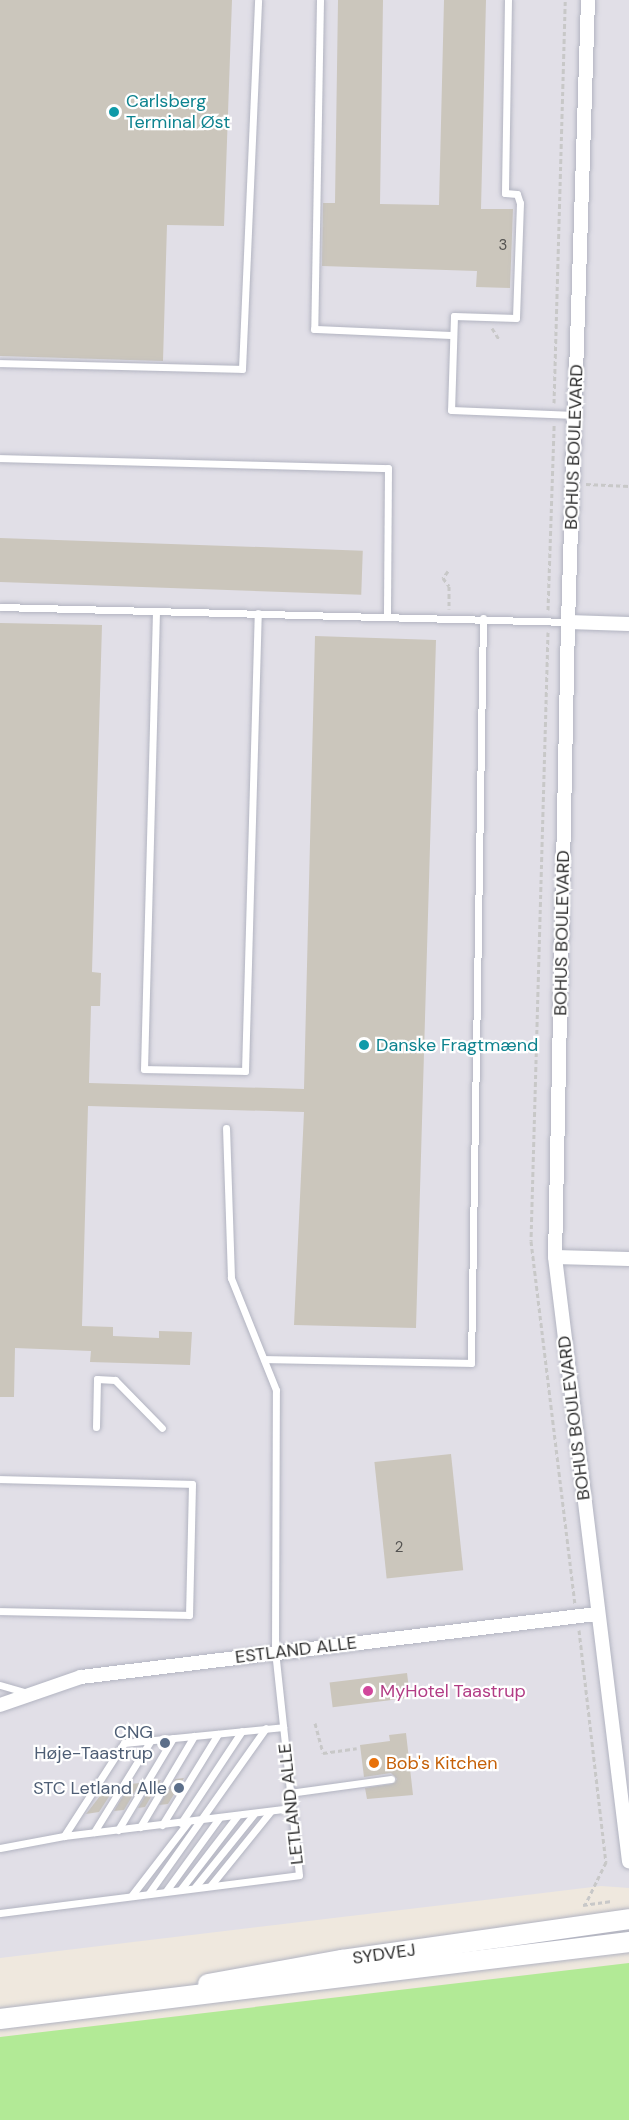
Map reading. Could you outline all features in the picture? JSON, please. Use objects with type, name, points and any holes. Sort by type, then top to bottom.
[{"type":"main road","name":"SYDVEJ","points":[[141,2001],[176,1990],[342,1960],[629,1920]]},
{"type":"main road","name":"SYDVEJ","points":[[0,2019],[141,2001],[178,2001],[629,1942]]},
{"type":"street","name":"BOHUS BOULEVARD","points":[[588,0],[568,622],[555,1257],[596,1614],[629,1861]]},
{"type":"street","points":[[568,622],[629,624]]},
{"type":"street","points":[[555,1257],[629,1259]]},
{"type":"street","name":"ESTLAND ALLE","points":[[0,1705],[28,1693],[81,1677],[596,1614]]},
{"type":"lane","points":[[0,363],[242,369],[258,0]]},
{"type":"lane","points":[[320,0],[314,329],[453,335]]},
{"type":"lane","points":[[508,0],[505,192],[517,194],[520,203],[516,318],[454,316],[451,410],[574,415]]},
{"type":"lane","points":[[0,458],[388,468],[387,616]]},
{"type":"lane","points":[[0,607],[449,617],[568,622]]},
{"type":"lane","points":[[156,611],[144,1069],[245,1071],[258,613]]},
{"type":"lane","points":[[264,1359],[471,1363],[483,618]]},
{"type":"lane","name":"LETLAND ALLE","points":[[0,1913],[298,1875],[275,1652],[274,1433],[276,1390],[231,1278],[226,1128]]},
{"type":"lane","points":[[96,1427],[97,1379],[115,1380],[162,1428]]},
{"type":"lane","points":[[0,1479],[192,1484],[189,1615],[0,1611]]},
{"type":"lane","points":[[0,1685],[28,1693]]},
{"type":"lane","points":[[64,1836],[124,1743],[283,1727]]},
{"type":"lane","points":[[148,1893],[204,1820],[266,1728]]},
{"type":"lane","points":[[132,1895],[185,1822],[242,1731]]},
{"type":"lane","points":[[162,1825],[218,1734]]},
{"type":"lane","points":[[140,1827],[194,1736]]},
{"type":"lane","points":[[118,1830],[173,1738]]},
{"type":"lane","points":[[94,1832],[151,1740]]},
{"type":"lane","points":[[289,1794],[391,1779]]},
{"type":"lane","points":[[0,1848],[64,1836],[291,1808]]},
{"type":"lane","points":[[211,1885],[271,1811]]},
{"type":"lane","points":[[195,1887],[254,1814]]},
{"type":"lane","points":[[181,1889],[237,1816]]},
{"type":"lane","points":[[166,1891],[219,1818]]},
{"type":"path","points":[[573,483],[629,486]]},
{"type":"path","points":[[448,571],[443,578],[449,586],[449,617]]},
{"type":"path","points":[[315,1723],[323,1753],[357,1748]]},
{"type":"shaded area","points":[[0,0],[629,0],[629,1888],[601,1886],[0,1958]]},
{"type":"green space","points":[[629,1963],[629,2120],[0,2120],[0,2037]]},
{"type":"building","name":"Carlsberg Terminal Øst","points":[[0,0],[232,0],[224,226],[167,225],[163,361],[0,356]]},
{"type":"building","points":[[338,0],[383,0],[380,204],[439,205],[444,0],[486,0],[481,209],[513,209],[510,288],[476,287],[477,271],[322,266],[323,203],[335,203]]},
{"type":"building","points":[[0,538],[363,551],[361,595],[0,582]]},
{"type":"building","name":"Danske Fragtmænd","points":[[0,623],[102,625],[92,972],[101,973],[100,1006],[91,1006],[89,1083],[304,1089],[315,636],[436,640],[416,1328],[294,1325],[304,1112],[88,1106],[82,1326],[113,1327],[113,1336],[159,1338],[159,1331],[192,1332],[190,1365],[90,1362],[91,1351],[15,1348],[14,1397],[0,1397]]},
{"type":"building","points":[[451,1454],[463,1570],[387,1578],[374,1462]]},
{"type":"building","points":[[407,1673],[410,1698],[333,1707],[330,1683]]},
{"type":"building","points":[[406,1733],[413,1795],[367,1799],[365,1788],[392,1784],[397,1779],[391,1773],[364,1777],[360,1745],[390,1741],[389,1735]]},
{"type":"building","points":[[184,1778],[168,1804],[159,1805],[175,1779]]},
{"type":"building","points":[[161,1780],[145,1807],[138,1808],[154,1781]]},
{"type":"building","points":[[140,1783],[124,1810],[114,1811],[130,1784]]},
{"type":"building","points":[[116,1786],[99,1812],[86,1814],[107,1787]]},
{"type":"place","name":"Carlsberg Terminal Øst","points":[[114,112]]},
{"type":"place","name":"Danske Fragtmænd","points":[[364,1045]]},
{"type":"place","name":"MyHotel Taastrup","points":[[368,1691]]},
{"type":"place","name":"CNG Høje-Taastrup","points":[[165,1743]]},
{"type":"place","name":"Bob's Kitchen","points":[[374,1763]]},
{"type":"place","name":"STC Letland Alle","points":[[179,1788]]}]
